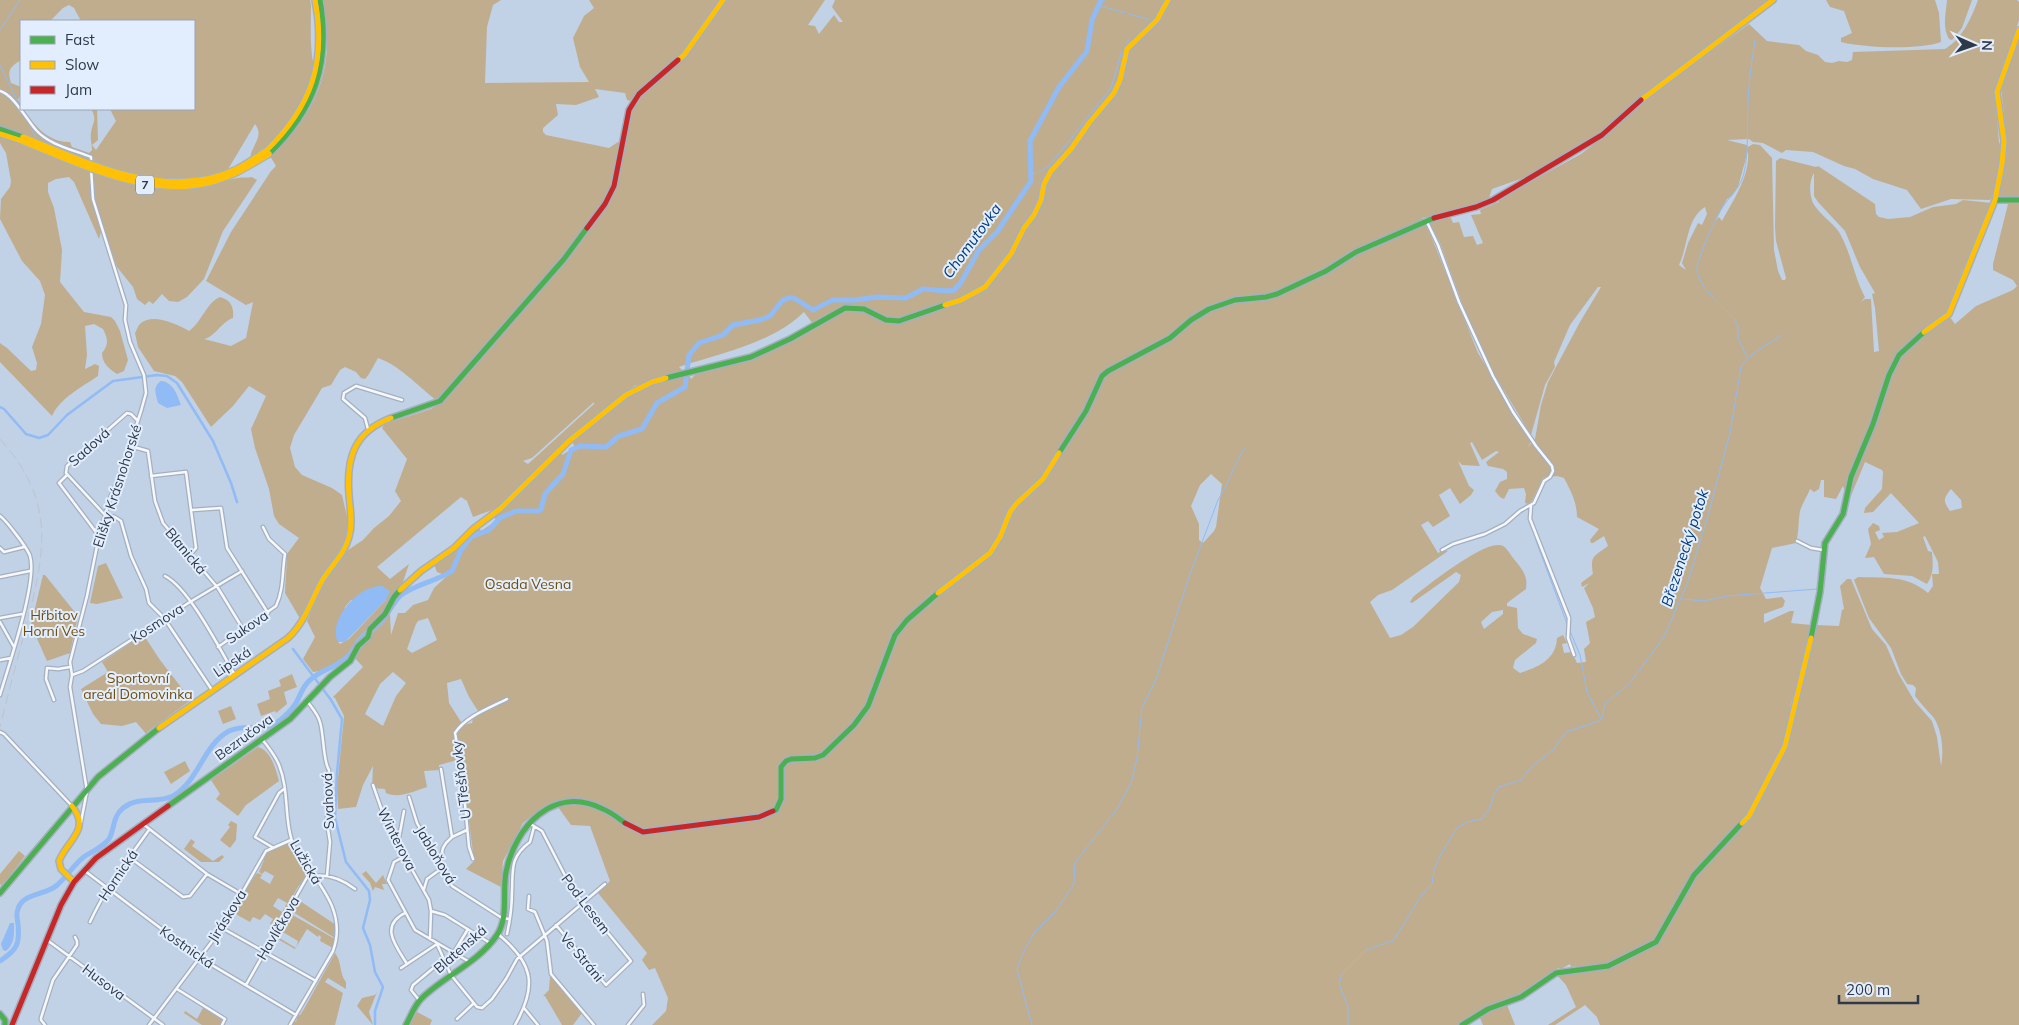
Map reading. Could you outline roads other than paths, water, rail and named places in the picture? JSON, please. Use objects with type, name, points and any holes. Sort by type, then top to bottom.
[{"type":"main road","name":"7","points":[[268,153],[297,117],[313,84],[318,63],[320,37],[315,0]]},
{"type":"main road","name":"7","points":[[0,129],[122,178],[144,184],[169,187],[195,186],[226,179],[246,170],[268,153],[297,125],[310,102],[317,86],[325,38],[320,0]]},
{"type":"main road","points":[[370,428],[430,407],[440,401],[564,259],[597,216],[611,194],[629,110],[638,94],[684,55],[723,0]]},
{"type":"main road","name":"Bezručova","points":[[12,1025],[61,905],[74,882],[84,870],[118,840],[290,719],[330,677],[350,661],[358,646],[368,637],[370,629],[385,614],[394,597],[409,582],[421,571],[454,548],[473,529],[501,508],[560,449],[596,418],[637,388],[652,382],[697,372],[763,352],[845,308],[858,308],[886,320],[900,320],[953,303],[985,287],[1011,254],[1024,228],[1034,215],[1041,200],[1044,184],[1051,171],[1071,149],[1089,123],[1114,93],[1120,80],[1127,49],[1157,20],[1168,0]]},
{"type":"main road","points":[[1426,220],[1476,207],[1493,200],[1586,146],[1602,135],[1639,101],[1774,0]]},
{"type":"main road","points":[[1462,1025],[1488,1009],[1521,997],[1548,976],[1613,964],[1652,946],[1659,939],[1694,875],[1749,816],[1785,746],[1806,666],[1821,585],[1825,543],[1843,514],[1851,477],[1893,368],[1899,355],[1915,339],[1949,314],[1995,200],[2004,141],[1997,92],[2019,30]]},
{"type":"main road","name":"7","points":[[0,134],[22,139]]},
{"type":"main road","points":[[1995,200],[2019,200]]},
{"type":"main road","name":"Blatenská","points":[[406,1025],[420,1000],[490,943],[498,934],[506,919],[505,875],[508,862],[516,842],[528,822],[545,809],[572,803],[597,806],[609,811],[632,829],[643,832],[684,825],[759,817],[776,810],[781,799],[781,767],[786,761],[791,759],[815,758],[823,755],[854,725],[868,706],[895,635],[920,607],[990,553],[1000,537],[1010,512],[1043,479],[1086,412],[1102,376],[1170,338],[1191,320],[1209,309],[1235,300],[1266,297],[1286,291],[1326,271],[1356,252],[1426,220]]},
{"type":"main road","name":"Lipská","points":[[0,893],[98,777],[161,726],[294,633],[307,617],[323,580],[343,551],[349,537],[348,466],[355,448],[370,428]]},
{"type":"main road","points":[[72,806],[79,814],[81,822],[77,832],[59,859],[60,867],[74,882]]},
{"type":"main road","points":[[0,1014],[5,1020],[5,1025]]},
{"type":"street","name":"Elišky Krásnohorské","points":[[0,91],[9,96],[20,110]]},
{"type":"street","name":"Elišky Krásnohorské","points":[[20,110],[46,139],[92,157],[90,172],[93,199],[126,305],[125,320],[130,342],[145,380],[146,394],[99,536],[70,667],[72,675],[70,686],[87,788],[81,822]]},
{"type":"street","points":[[1426,220],[1438,245],[1459,302],[1493,376],[1536,446],[1552,466],[1553,471],[1550,477],[1544,481],[1534,503],[1505,524],[1485,534],[1453,544],[1442,550]]},
{"type":"street","points":[[370,428],[364,418],[343,399],[344,393],[356,386],[402,400]]},
{"type":"street","name":"Sadová","points":[[138,421],[131,414],[127,413],[67,466],[67,475],[105,515],[115,517],[121,521],[131,556],[146,589],[149,603],[164,618]]},
{"type":"street","name":"Blanická","points":[[130,446],[148,452],[158,514],[163,523],[216,586],[243,629]]},
{"type":"street","points":[[151,476],[186,472],[196,548],[189,556]]},
{"type":"street","points":[[67,475],[59,483],[99,536]]},
{"type":"street","points":[[1531,505],[1530,519],[1569,618],[1568,638],[1574,655]]},
{"type":"street","points":[[192,510],[221,508],[228,548],[268,613]]},
{"type":"street","points":[[0,516],[30,556],[32,577],[12,658],[0,694]]},
{"type":"street","name":"Sukova","points":[[218,647],[268,613],[276,606],[279,600],[285,554],[269,539],[262,527]]},
{"type":"street","points":[[1797,540],[1812,548],[1824,550]]},
{"type":"street","points":[[0,548],[4,552],[24,547]]},
{"type":"street","points":[[0,576],[30,571]]},
{"type":"street","name":"Kosmova","points":[[72,675],[83,671],[164,618],[242,572]]},
{"type":"street","points":[[165,576],[172,580],[190,602],[235,675]]},
{"type":"street","points":[[0,618],[22,614]]},
{"type":"street","points":[[164,618],[212,690]]},
{"type":"street","points":[[0,622],[14,648]]},
{"type":"street","points":[[0,660],[12,658]]},
{"type":"street","points":[[54,700],[46,679],[47,669],[70,667]]},
{"type":"street","name":"U Třešňovky","points":[[473,859],[470,854],[462,772],[455,733],[459,727],[478,714],[507,699]]},
{"type":"street","name":"Svahová","points":[[307,702],[320,720],[324,742],[325,765],[329,770],[327,823],[330,842],[327,876]]},
{"type":"street","points":[[0,732],[72,806]]},
{"type":"street","name":"Lužická","points":[[262,739],[279,765],[291,840],[332,904],[338,922],[337,940],[333,951],[290,1025]]},
{"type":"street","points":[[441,769],[452,837]]},
{"type":"street","name":"Winterova","points":[[373,785],[379,806],[429,900],[431,911]]},
{"type":"street","points":[[284,789],[279,793],[255,837],[272,847],[291,840]]},
{"type":"street","name":"Jabloňová","points":[[409,798],[417,824],[452,886],[506,919]]},
{"type":"street","points":[[398,843],[404,811]]},
{"type":"street","name":"Pod Lesem","points":[[528,822],[534,828],[542,831],[562,872],[582,903],[631,961]]},
{"type":"street","points":[[143,824],[207,874],[241,894]]},
{"type":"street","points":[[507,934],[506,919],[512,891],[512,873],[516,856],[530,842],[534,828]]},
{"type":"street","name":"Hornická","points":[[90,922],[129,857],[150,830]]},
{"type":"street","points":[[424,890],[427,879],[440,866],[443,848],[452,837],[467,830]]},
{"type":"street","name":"Jiráskova","points":[[149,1025],[222,928],[266,851],[272,847]]},
{"type":"street","points":[[405,856],[394,862],[388,880],[416,930],[468,961]]},
{"type":"street","points":[[129,857],[186,898],[207,874]]},
{"type":"street","name":"Kostnická","points":[[84,870],[200,958],[296,1015]]},
{"type":"street","name":"Havlíčkova","points":[[246,985],[310,872]]},
{"type":"street","points":[[313,876],[327,876],[340,880],[356,889]]},
{"type":"street","points":[[437,944],[451,975],[474,1003],[482,1008],[492,999],[506,979],[516,959],[605,884]]},
{"type":"street","points":[[529,896],[528,909],[535,912],[547,941],[551,974],[594,1025]]},
{"type":"street","points":[[430,939],[431,911],[445,914],[490,943]]},
{"type":"street","points":[[406,913],[394,921],[391,932],[392,939],[407,964]]},
{"type":"street","name":"Ve Stráni","points":[[556,925],[606,985],[631,961]]},
{"type":"street","points":[[222,928],[316,981]]},
{"type":"street","points":[[454,952],[468,929]]},
{"type":"street","points":[[498,934],[520,956],[529,980],[530,992],[515,1025]]},
{"type":"street","points":[[45,1025],[41,1018],[51,984],[77,945],[75,937]]},
{"type":"street","name":"Husova","points":[[46,940],[163,1025]]},
{"type":"street","points":[[401,968],[437,944]]},
{"type":"street","points":[[420,1000],[411,990],[413,985],[443,960]]},
{"type":"street","points":[[177,989],[225,1019],[222,1025]]},
{"type":"street","points":[[628,1025],[644,1005],[643,994]]},
{"type":"street","points":[[457,1019],[474,1003]]},
{"type":"street","points":[[524,1008],[538,1025]]},
{"type":"water","points":[[161,381],[172,386],[181,405],[167,408],[158,403],[156,386]]},
{"type":"water","points":[[382,586],[390,591],[386,600],[345,642],[338,642],[336,634],[337,624],[347,606],[363,591]]},
{"type":"water","points":[[10,923],[14,923],[13,939],[6,951],[3,950],[1,944]]},
{"type":"waterway","points":[[0,30],[20,0]]},
{"type":"waterway","name":"Chomutovka","points":[[0,961],[14,950],[18,942],[17,912],[24,900],[56,886],[85,856],[107,842],[115,819],[123,808],[134,802],[160,800],[173,796],[189,781],[213,745],[229,731],[240,728],[270,726],[281,720],[294,706],[307,683],[346,658],[361,638],[381,622],[401,595],[452,571],[461,550],[471,537],[489,530],[500,518],[516,511],[539,511],[545,494],[563,474],[571,450],[580,446],[606,447],[619,436],[642,429],[657,403],[685,387],[689,355],[699,343],[723,335],[733,325],[760,320],[770,316],[782,301],[788,298],[794,298],[813,310],[833,300],[856,300],[877,297],[906,298],[923,289],[954,290],[960,284],[979,250],[997,232],[1031,181],[1030,141],[1059,87],[1087,51],[1092,20],[1101,0]]},
{"type":"waterway","name":"Chomutovka","points":[[1099,3],[1105,0]]},
{"type":"waterway","points":[[1098,5],[1125,13]]},
{"type":"waterway","points":[[1129,14],[1148,19]]},
{"type":"waterway","points":[[1039,172],[1049,166],[1111,88],[1121,54],[1129,39]]},
{"type":"waterway","points":[[1747,357],[1738,338],[1738,326],[1735,320],[1706,289],[1698,276],[1697,269],[1717,217],[1743,178],[1746,164],[1749,85],[1755,40]]},
{"type":"waterway","points":[[0,65],[20,106]]},
{"type":"waterway","points":[[31,129],[37,139]]},
{"type":"waterway","name":"Chomutovka","points":[[1032,174],[1036,173]]},
{"type":"waterway","name":"Březenecký potok","points":[[1348,1025],[1348,1007],[1339,984],[1342,974],[1366,950],[1394,940],[1421,896],[1432,884],[1438,860],[1458,827],[1467,822],[1482,819],[1490,808],[1494,794],[1499,787],[1521,780],[1531,767],[1553,750],[1566,732],[1599,721],[1603,716],[1606,703],[1629,684],[1664,637],[1687,584],[1707,519],[1730,433],[1741,367],[1754,353],[1782,335]]},
{"type":"waterway","points":[[0,407],[26,434],[39,438],[48,435],[67,415],[113,381],[157,375],[167,376],[177,383],[213,441],[237,502]]},
{"type":"waterway","points":[[1032,1025],[1017,970],[1022,955],[1034,933],[1055,912],[1072,887],[1075,880],[1074,864],[1117,809],[1131,783],[1137,758],[1142,708],[1156,679],[1190,574],[1218,500],[1245,447]]},
{"type":"waterway","points":[[1535,538],[1567,624]]},
{"type":"waterway","points":[[1682,599],[1704,601],[1727,596],[1817,589]]},
{"type":"waterway","points":[[1570,631],[1580,655],[1587,692],[1601,719]]},
{"type":"waterway","points":[[293,649],[331,700],[342,719],[335,818],[346,862],[369,891],[370,900],[363,928],[370,945],[375,972],[383,987],[375,1011],[375,1024]]},
{"type":"railway","points":[[0,439],[18,462],[31,485],[42,529],[38,575],[33,600],[0,727]]},
{"type":"park label","name":"Osada Vesna","points":[[528,584]]},
{"type":"park label","name":"Hřbitov Horní Ves","points":[[54,624]]},
{"type":"park label","name":"Sportovní areál Domovinka","points":[[138,686]]}]
